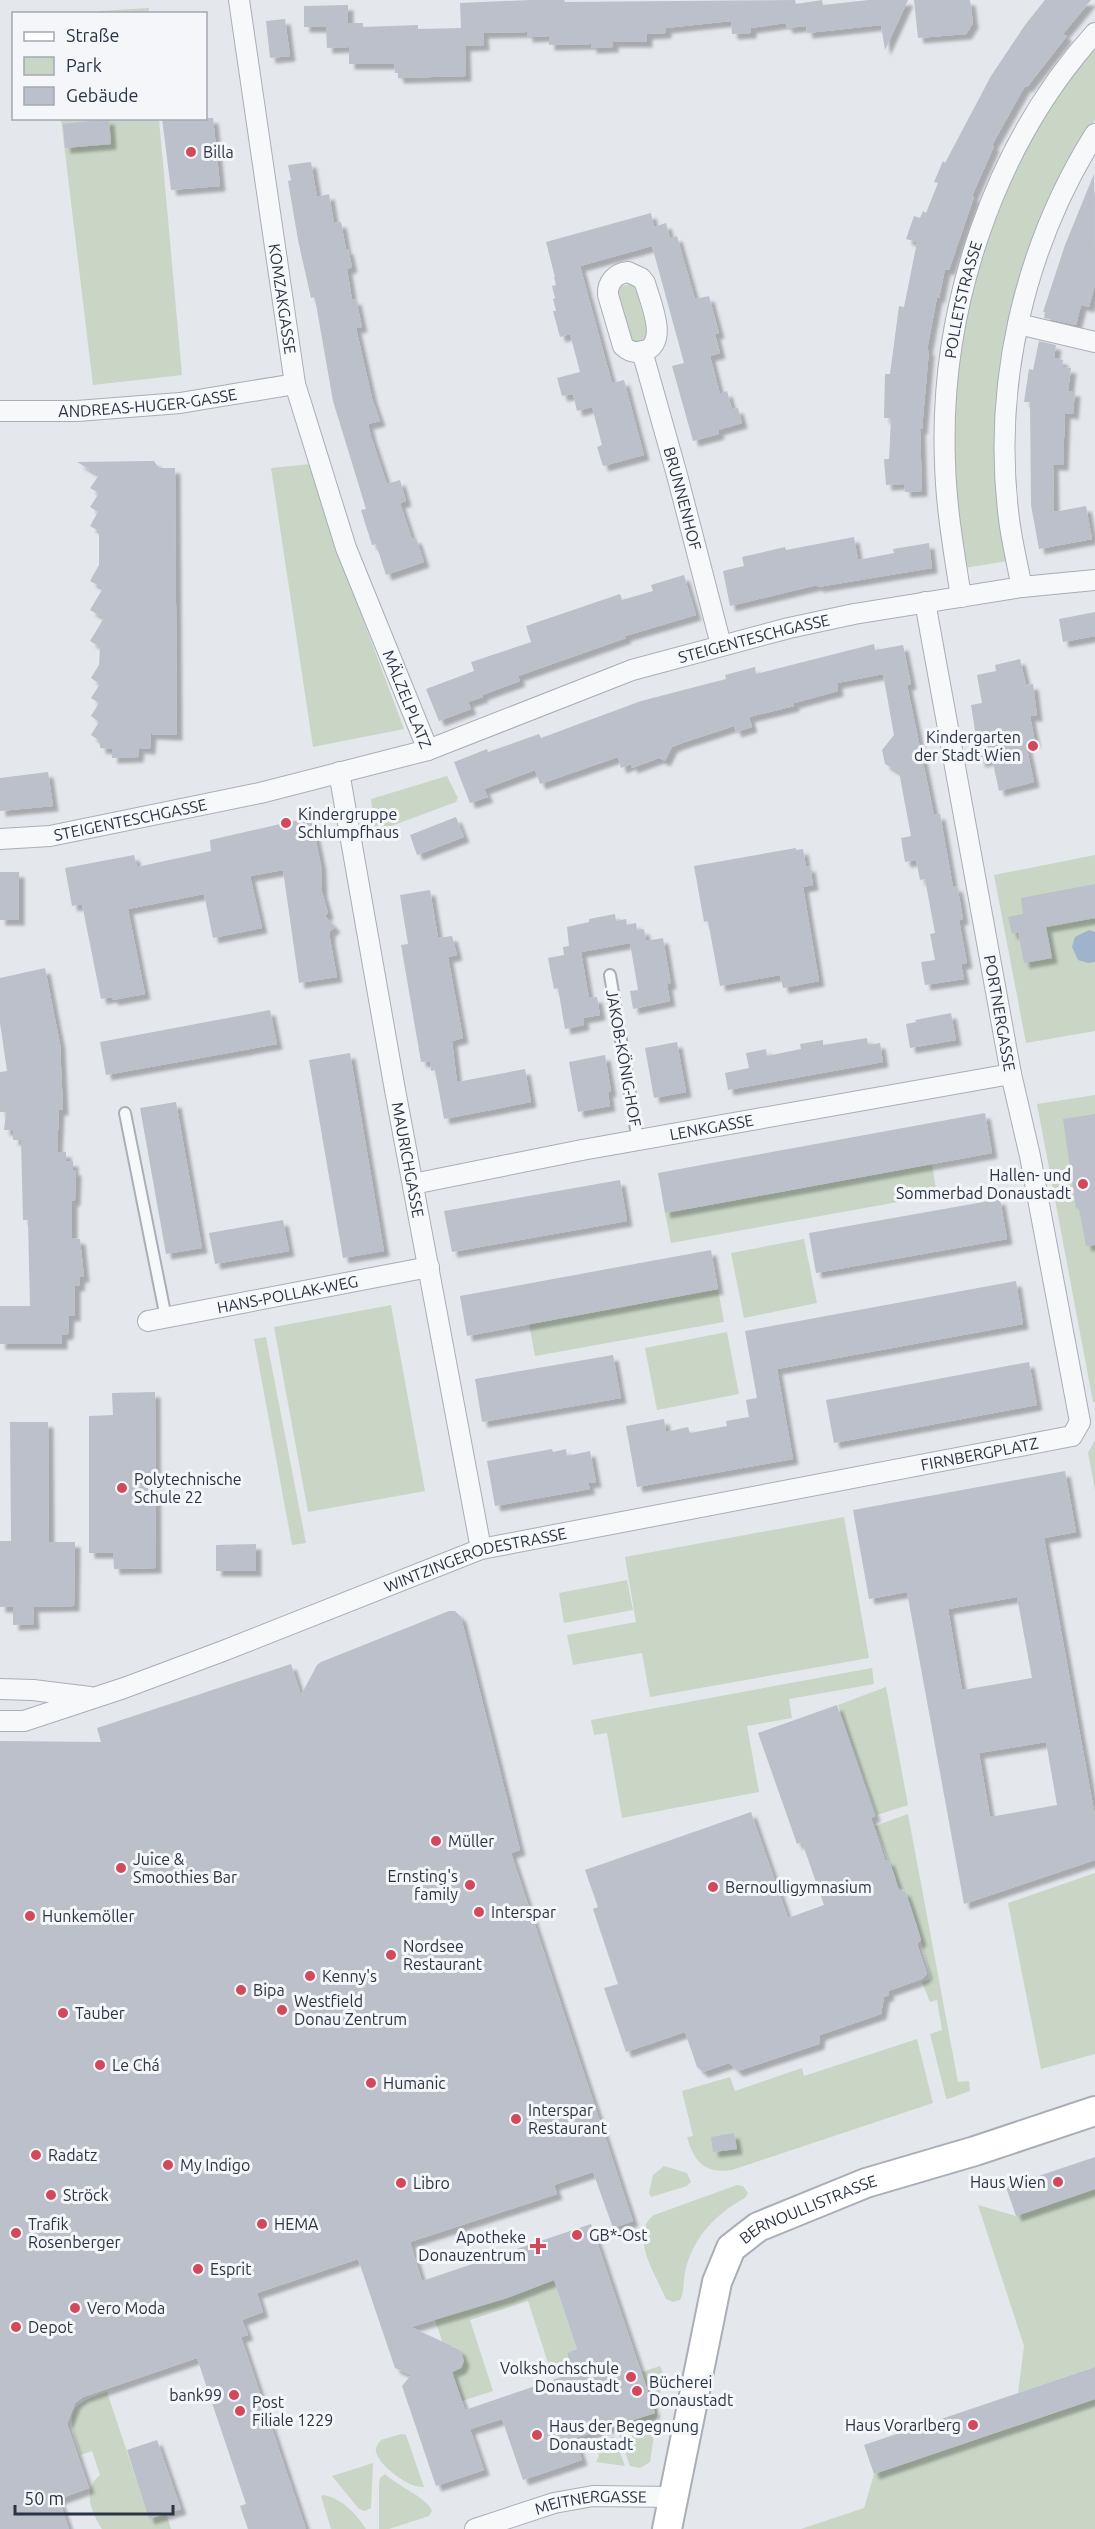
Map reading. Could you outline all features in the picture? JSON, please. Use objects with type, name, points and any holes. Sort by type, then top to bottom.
[{"type":"street","name":"KOMZAKGASSE","points":[[239,0],[295,384],[361,589]]},
{"type":"street","name":"POLLETSTRASSE","points":[[961,597],[951,533],[944,460],[947,389],[959,312],[976,244],[1013,154],[1052,90],[1095,33]]},
{"type":"street","points":[[1022,587],[1009,520],[1005,450],[1008,386],[1018,324],[1029,279],[1058,201],[1095,134]]},
{"type":"street","points":[[1018,324],[1095,342]]},
{"type":"street","name":"BRUNNENHOF","points":[[642,351],[721,645]]},
{"type":"street","name":"ANDREAS-HUGER-GASSE","points":[[0,411],[76,411],[168,404],[295,384]]},
{"type":"street","name":"STEIGENTESCHGASSE","points":[[428,750],[610,678],[721,645],[854,614],[1022,587],[1095,580]]},
{"type":"street","name":"MÄLZELPLATZ","points":[[260,793],[428,750],[361,589]]},
{"type":"street","name":"PORTNERGASSE","points":[[925,602],[1011,1074],[1030,1156],[1080,1422]]},
{"type":"street","name":"MAURICHGASSE","points":[[339,771],[481,1549]]},
{"type":"street","name":"STEIGENTESCHGASSE","points":[[0,839],[50,836],[260,793]]},
{"type":"street","name":"LENKGASSE","points":[[413,1184],[1011,1074]]},
{"type":"street","name":"HANS-POLLAK-WEG","points":[[157,1319],[429,1267]]},
{"type":"street","name":"FIRNBERGPLATZ","points":[[870,1475],[1072,1436],[1080,1422]]},
{"type":"street","name":"WINTZINGERODESTRASSE","points":[[0,1721],[24,1721],[95,1698],[224,1651],[481,1549],[870,1475]]},
{"type":"street","name":"WINTZINGERODESTRASSE","points":[[0,1689],[33,1690],[95,1698]]},
{"type":"street","name":"BERNOULLISTRASSE","points":[[667,2529],[717,2282],[731,2248],[758,2227],[866,2183],[975,2151],[1095,2111]]},
{"type":"street","name":"MEITNERGASSE","points":[[475,2529],[554,2503],[593,2496],[673,2497]]},
{"type":"lane","name":"JAKOB-KÖNIG-HOF","points":[[610,975],[638,1141]]},
{"type":"lane","points":[[125,1113],[157,1319]]},
{"type":"green space","points":[[149,8],[149,12],[100,11]]},
{"type":"green space","points":[[1095,44],[1095,120],[1089,129],[1017,296],[1008,561],[964,568],[954,505],[952,417],[966,310],[991,223],[1028,143],[1062,88]]},
{"type":"green space","points":[[61,120],[159,120],[182,375],[93,385]]},
{"type":"green space","points":[[630,284],[635,287],[649,335],[645,340],[633,343],[628,340],[615,292],[618,287]]},
{"type":"green space","points":[[311,464],[336,547],[404,729],[313,747],[271,468]]},
{"type":"green space","points":[[447,776],[458,798],[456,802],[375,832],[371,799]]},
{"type":"green space","points":[[1095,855],[1095,1031],[1026,1043],[994,875]]},
{"type":"green space","points":[[1095,1095],[1095,1402],[1093,1402],[1037,1104]]},
{"type":"green space","points":[[932,1164],[937,1195],[671,1243],[665,1213]]},
{"type":"green space","points":[[804,1239],[817,1303],[744,1318],[731,1253]]},
{"type":"green space","points":[[718,1289],[724,1322],[535,1356],[529,1324]]},
{"type":"green space","points":[[391,1305],[425,1491],[308,1512],[274,1327]]},
{"type":"green space","points":[[727,1332],[739,1394],[657,1410],[645,1348]]},
{"type":"green space","points":[[266,1337],[306,1543],[292,1545],[254,1339]]},
{"type":"green space","points":[[1095,1440],[1095,1490],[1088,1453]]},
{"type":"green space","points":[[844,1517],[869,1658],[650,1697],[642,1653],[573,1665],[567,1635],[636,1622],[625,1557]]},
{"type":"green space","points":[[627,1580],[633,1610],[564,1623],[559,1593]]},
{"type":"green space","points":[[872,1668],[874,1684],[789,1699],[792,1718],[747,1726],[759,1792],[622,1818],[607,1733],[594,1735],[591,1720]]},
{"type":"green space","points":[[886,1687],[908,1805],[877,1815],[838,1705]]},
{"type":"green space","points":[[908,1814],[958,2082],[969,2081],[970,2091],[948,2099],[930,2034],[942,2030],[937,2000],[930,2002],[922,1982],[931,1979],[916,1922],[908,1920],[906,1914],[911,1908],[905,1891],[900,1888],[892,1890],[890,1884],[896,1878],[875,1826]]},
{"type":"green space","points":[[1095,1873],[1095,2054],[1041,2069],[1008,1903]]},
{"type":"green space","points":[[917,2039],[933,2103],[732,2170],[708,2168],[693,2153],[687,2137],[693,2136],[682,2091],[730,2077],[735,2091],[802,2068],[804,2076]]},
{"type":"green space","points":[[664,2166],[687,2173],[691,2182],[687,2186],[651,2197],[649,2193],[653,2175]]},
{"type":"green space","points":[[737,2185],[743,2186],[748,2193],[745,2198],[716,2218],[695,2245],[686,2268],[680,2300],[673,2302],[666,2299],[646,2256],[644,2233],[647,2223],[654,2215]]},
{"type":"green space","points":[[1095,2189],[1095,2367],[1018,2393],[1024,2346],[978,2205],[1016,2216]]},
{"type":"green space","points":[[551,2270],[577,2349],[567,2353],[571,2365],[551,2372],[528,2301],[470,2320],[493,2391],[462,2401],[452,2372],[464,2361],[460,2350],[453,2346],[445,2350],[432,2311],[508,2297],[536,2287]]},
{"type":"green space","points":[[660,2366],[663,2373],[650,2462],[640,2468],[630,2466],[616,2426],[655,2413],[642,2372]]},
{"type":"green space","points":[[107,2392],[149,2518],[166,2513],[171,2529],[102,2529],[95,2515],[90,2494],[94,2481],[100,2475],[92,2451],[81,2455],[72,2421],[76,2408],[83,2402]]},
{"type":"green space","points":[[1095,2399],[1095,2529],[801,2529],[864,2508],[874,2474]]},
{"type":"green space","points":[[401,2434],[406,2435],[424,2487],[418,2487],[396,2476],[378,2458],[376,2449],[381,2440]]},
{"type":"green space","points":[[614,2436],[625,2466],[596,2462],[599,2456],[595,2443]]},
{"type":"green space","points":[[373,2463],[371,2508],[365,2511],[359,2509],[332,2476]]},
{"type":"green space","points":[[385,2474],[425,2502],[432,2511],[429,2516],[389,2529],[379,2529],[379,2485],[380,2478]]},
{"type":"green space","points":[[324,2495],[348,2508],[366,2529],[331,2529],[321,2496]]},
{"type":"water","points":[[1089,930],[1095,932],[1095,962],[1088,963],[1078,960],[1072,947],[1075,937]]},
{"type":"building","points":[[564,0],[565,2],[795,0],[796,4],[822,0],[823,5],[869,0],[908,0],[885,50],[881,25],[807,33],[806,26],[787,28],[786,23],[751,28],[751,33],[732,34],[731,21],[666,28],[666,33],[647,34],[647,42],[613,42],[613,47],[591,48],[591,44],[549,45],[549,36],[527,37],[527,32],[483,33],[484,45],[465,46],[466,76],[398,78],[394,64],[349,64],[349,47],[327,48],[326,27],[304,27],[304,6],[348,5],[348,23],[363,23],[363,27],[418,25],[418,29],[461,28],[460,3]]},
{"type":"building","points":[[914,0],[970,0],[973,23],[966,34],[918,38]]},
{"type":"building","points":[[1045,0],[1091,0],[1063,34],[1067,36],[1027,87],[1025,86],[992,145],[994,146],[972,196],[974,197],[949,270],[945,269],[927,350],[929,350],[922,429],[920,429],[922,491],[905,492],[904,484],[886,485],[884,459],[889,459],[891,418],[884,418],[885,374],[890,374],[899,306],[904,307],[917,242],[906,239],[914,216],[920,218],[923,211],[926,213],[938,183],[934,182],[943,161],[945,163],[991,76],[1025,25]]},
{"type":"building","points":[[285,19],[290,56],[270,58],[266,21]]},
{"type":"building","name":"Billa","points":[[213,118],[220,186],[171,190],[162,120]]},
{"type":"building","points":[[109,120],[111,144],[65,148],[63,124]]},
{"type":"building","points":[[311,162],[317,197],[329,194],[334,223],[341,222],[352,267],[347,269],[352,300],[356,299],[362,327],[356,328],[372,398],[380,421],[368,424],[371,436],[387,484],[400,480],[406,501],[400,503],[412,539],[416,538],[424,562],[386,575],[376,544],[372,545],[361,510],[366,509],[333,401],[316,304],[314,297],[311,298],[298,240],[288,181],[291,180],[288,165]]},
{"type":"building","points":[[1094,174],[1095,284],[1089,307],[1081,305],[1076,325],[1044,318],[1045,312],[1043,312],[1065,245]]},
{"type":"building","points":[[651,213],[654,227],[666,223],[670,238],[677,236],[695,299],[709,296],[719,333],[715,334],[720,353],[710,356],[720,394],[727,391],[732,409],[738,408],[742,423],[718,430],[719,434],[693,441],[672,366],[684,363],[652,246],[580,266],[612,383],[624,380],[644,455],[603,466],[597,447],[602,445],[592,407],[577,411],[573,394],[562,396],[557,378],[580,372],[570,334],[560,337],[553,311],[556,311],[552,286],[556,285],[546,242]]},
{"type":"building","points":[[1039,341],[1056,345],[1054,358],[1063,360],[1062,367],[1071,368],[1068,391],[1075,391],[1073,414],[1065,413],[1063,465],[1053,465],[1054,512],[1086,506],[1092,539],[1039,549],[1031,505],[1030,402],[1024,402],[1029,369],[1033,370]]},
{"type":"building","points":[[154,461],[159,468],[175,468],[177,735],[151,734],[150,749],[139,748],[138,757],[112,758],[112,749],[100,748],[100,741],[91,735],[99,722],[91,716],[99,703],[91,698],[100,684],[91,678],[99,665],[100,647],[90,641],[104,618],[90,610],[103,588],[90,581],[99,565],[99,531],[90,526],[98,512],[90,507],[99,493],[90,488],[99,475],[77,462]]},
{"type":"building","points":[[854,537],[858,560],[894,553],[893,549],[929,543],[932,568],[818,587],[817,585],[730,606],[723,571],[744,566],[742,557],[785,547],[786,550]]},
{"type":"building","points":[[684,575],[696,615],[625,636],[626,638],[518,676],[520,681],[468,702],[471,709],[439,721],[426,689],[474,671],[471,662],[531,642],[526,626],[620,594],[622,600],[653,591],[651,585]]},
{"type":"building","points":[[1095,612],[1095,636],[1063,642],[1059,619]]},
{"type":"building","points":[[874,644],[875,650],[903,645],[911,684],[907,685],[934,815],[940,814],[953,887],[957,886],[960,901],[963,919],[959,920],[967,963],[961,964],[964,979],[925,985],[921,962],[935,960],[930,934],[935,933],[925,879],[920,880],[916,860],[905,862],[901,838],[911,836],[899,772],[885,764],[882,750],[894,735],[883,674],[837,683],[838,691],[794,703],[794,706],[749,717],[752,727],[736,732],[734,726],[682,743],[672,747],[665,761],[659,758],[632,768],[631,764],[621,768],[618,757],[540,784],[535,770],[484,789],[488,797],[470,803],[454,762],[487,749],[488,752],[539,734],[541,738],[641,701],[726,679],[725,675],[755,667],[756,674]]},
{"type":"building","points":[[1020,659],[1026,685],[1033,684],[1037,716],[1030,716],[1035,742],[1026,744],[1034,782],[999,791],[992,759],[980,762],[971,705],[982,703],[977,675],[996,671],[995,665]]},
{"type":"building","points":[[48,772],[53,806],[0,811],[0,778]]},
{"type":"building","points":[[311,817],[321,865],[322,892],[328,913],[325,916],[335,927],[330,931],[330,939],[337,977],[299,983],[283,870],[250,876],[262,928],[213,938],[204,894],[128,909],[145,994],[113,1000],[112,997],[101,999],[82,904],[72,906],[65,868],[134,855],[137,867],[211,851],[210,840]]},
{"type":"building","points":[[456,817],[464,837],[417,855],[410,835]]},
{"type":"building","points":[[796,848],[796,850],[803,849],[806,867],[810,866],[813,885],[803,887],[819,981],[783,988],[780,975],[720,986],[708,921],[704,922],[694,866]]},
{"type":"building","points":[[0,872],[19,872],[19,920],[0,920]]},
{"type":"building","points":[[1095,884],[1095,918],[1046,927],[1052,958],[1024,963],[1018,932],[1012,934],[1008,917],[1023,914],[1021,898]]},
{"type":"building","points":[[430,890],[438,938],[452,936],[457,955],[448,957],[463,1038],[452,1041],[457,1082],[525,1069],[531,1102],[444,1119],[435,1070],[431,1071],[430,1061],[421,1062],[401,945],[408,944],[400,895]]},
{"type":"building","points":[[615,914],[616,921],[626,919],[627,925],[636,923],[637,930],[644,929],[646,941],[663,938],[671,984],[667,984],[670,1001],[633,1009],[630,991],[638,990],[630,943],[581,952],[589,998],[597,997],[600,1015],[583,1018],[584,1025],[565,1029],[558,988],[554,989],[548,958],[564,955],[563,947],[569,946],[567,927],[589,922],[589,919]]},
{"type":"building","points":[[45,968],[60,1044],[63,1110],[59,1110],[57,1152],[66,1152],[66,1161],[73,1161],[73,1170],[76,1170],[75,1200],[72,1201],[72,1238],[80,1239],[84,1277],[80,1277],[79,1286],[75,1286],[75,1316],[69,1316],[68,1334],[62,1335],[62,1344],[0,1344],[0,1306],[30,1306],[28,1220],[23,1220],[21,1140],[13,1140],[13,1130],[4,1130],[6,1112],[0,1112],[0,1072],[7,1071],[0,1023],[0,978]]},
{"type":"building","points":[[270,1010],[277,1044],[106,1075],[100,1042]]},
{"type":"building","points":[[951,1013],[956,1040],[910,1048],[906,1024]]},
{"type":"building","points":[[867,1038],[868,1045],[880,1043],[883,1062],[728,1090],[725,1073],[749,1068],[746,1053],[766,1049],[767,1056],[801,1049],[800,1044],[823,1040],[823,1045]]},
{"type":"building","points":[[677,1042],[686,1092],[654,1098],[645,1048]]},
{"type":"building","points":[[350,1053],[384,1251],[343,1258],[309,1060]]},
{"type":"building","points":[[605,1055],[611,1091],[608,1092],[610,1106],[578,1112],[569,1062]]},
{"type":"building","points":[[176,1102],[202,1248],[166,1254],[140,1108]]},
{"type":"building","points":[[985,1113],[992,1153],[665,1213],[658,1173]]},
{"type":"building","name":"Hallen- und Sommerbad Donaustadt","points":[[1095,1114],[1095,1245],[1086,1246],[1079,1208],[1076,1209],[1063,1119]]},
{"type":"building","points":[[620,1180],[627,1221],[452,1252],[444,1211]]},
{"type":"building","points":[[1000,1199],[1007,1239],[816,1273],[809,1233]]},
{"type":"building","points":[[283,1220],[289,1251],[215,1264],[209,1233]]},
{"type":"building","points":[[711,1250],[718,1289],[467,1336],[460,1296]]},
{"type":"building","points":[[1016,1281],[1023,1324],[777,1369],[793,1459],[637,1487],[626,1426],[664,1419],[666,1432],[688,1427],[690,1433],[727,1426],[726,1421],[749,1417],[746,1400],[757,1398],[745,1331]]},
{"type":"building","points":[[613,1355],[621,1398],[482,1422],[475,1379]]},
{"type":"building","points":[[1029,1362],[1037,1405],[834,1443],[826,1400]]},
{"type":"building","points":[[155,1392],[156,1568],[114,1569],[113,1553],[89,1553],[89,1416],[113,1415],[112,1393]]},
{"type":"building","points":[[10,1422],[48,1422],[49,1542],[75,1542],[74,1606],[33,1607],[34,1624],[13,1625],[13,1607],[0,1607],[0,1541],[11,1541]]},
{"type":"building","points":[[552,1449],[553,1452],[566,1449],[567,1456],[590,1451],[596,1482],[588,1483],[590,1489],[495,1506],[487,1461]]},
{"type":"building","points":[[1065,1471],[1076,1532],[1044,1538],[1095,1816],[1095,1860],[964,1904],[907,1592],[869,1599],[853,1510]],"holes":[[[1017,1597],[1032,1678],[962,1690],[948,1609]],[[1046,1742],[1057,1805],[990,1817],[979,1753]]]},
{"type":"building","points":[[256,1544],[256,1571],[216,1571],[216,1545]]},
{"type":"building","name":"Westfield Donau Zentrum","points":[[449,1611],[455,1611],[461,1617],[520,1850],[511,1853],[633,2221],[613,2228],[593,2172],[554,2185],[557,2194],[410,2242],[422,2281],[591,2224],[655,2413],[575,2438],[582,2460],[523,2480],[502,2419],[470,2429],[484,2470],[436,2486],[402,2386],[411,2375],[395,2368],[358,2259],[257,2293],[263,2312],[242,2320],[248,2335],[241,2337],[306,2529],[248,2529],[240,2506],[246,2504],[197,2358],[83,2397],[75,2403],[67,2424],[89,2488],[59,2499],[69,2529],[0,2529],[0,1741],[101,1742],[97,1728],[291,1664],[301,1695],[317,1665]],"holes":[[[554,2280],[577,2349],[567,2353],[573,2373],[465,2410],[452,2372],[461,2368],[464,2361],[460,2350],[411,2327],[507,2298]]]},
{"type":"building","name":"Bernoulligymnasium","points":[[837,1705],[875,1816],[871,1818],[885,1860],[889,1860],[899,1890],[905,1891],[911,1908],[921,1940],[917,1944],[927,1974],[922,1979],[888,1991],[889,1995],[884,1997],[881,2014],[820,2035],[819,2044],[738,2071],[729,2063],[703,2072],[697,2067],[685,2032],[626,2052],[604,1988],[618,1984],[593,1909],[598,1907],[585,1870],[751,1812],[788,1918],[824,1905],[802,1842],[797,1844],[758,1733]]},
{"type":"building","points":[[734,2133],[737,2149],[713,2152],[711,2137]]},
{"type":"building","name":"Haus Wien","points":[[1095,2157],[1095,2189],[1016,2216],[1006,2187]]},
{"type":"building","name":"Haus Vorarlberg","points":[[1095,2367],[1095,2399],[874,2474],[864,2445]]},
{"type":"building","points":[[157,2440],[181,2509],[149,2519],[127,2450]]},
{"type":"place","name":"Billa","points":[[191,152]]},
{"type":"place","name":"Kindergarten der Stadt Wien","points":[[1033,746]]},
{"type":"place","name":"Kindergruppe Schlumpfhaus","points":[[286,823]]},
{"type":"place","name":"Hallen- und Sommerbad Donaustadt","points":[[1083,1184]]},
{"type":"place","name":"Polytechnische Schule 22","points":[[122,1488]]},
{"type":"place","name":"Müller","points":[[436,1841]]},
{"type":"place","name":"Juice & Smoothies Bar","points":[[121,1868]]},
{"type":"place","name":"Ernsting's family","points":[[470,1885]]},
{"type":"place","name":"Bernoulligymnasium","points":[[713,1887]]},
{"type":"place","name":"Interspar","points":[[479,1912]]},
{"type":"place","name":"Hunkemöller","points":[[30,1916]]},
{"type":"place","name":"Nordsee Restaurant","points":[[391,1955]]},
{"type":"place","name":"Kenny's","points":[[310,1976]]},
{"type":"place","name":"Bipa","points":[[241,1990]]},
{"type":"place","name":"Westfield Donau Zentrum","points":[[282,2010]]},
{"type":"place","name":"Tauber","points":[[63,2013]]},
{"type":"place","name":"Le Chá","points":[[100,2065]]},
{"type":"place","name":"Humanic","points":[[371,2083]]},
{"type":"place","name":"Interspar Restaurant","points":[[516,2119]]},
{"type":"place","name":"Radatz","points":[[36,2155]]},
{"type":"place","name":"My Indigo","points":[[168,2165]]},
{"type":"place","name":"Haus Wien","points":[[1058,2182]]},
{"type":"place","name":"Libro","points":[[401,2183]]},
{"type":"place","name":"Ströck","points":[[51,2195]]},
{"type":"place","name":"HEMA","points":[[262,2224]]},
{"type":"place","name":"Trafik Rosenberger","points":[[16,2233]]},
{"type":"place","name":"GB*-Ost","points":[[577,2235]]},
{"type":"place","name":"Apotheke Donauzentrum","points":[[538,2246]]},
{"type":"place","name":"Esprit","points":[[198,2269]]},
{"type":"place","name":"Vero Moda","points":[[75,2308]]},
{"type":"place","name":"Depot","points":[[16,2327]]},
{"type":"place","name":"Volkshochschule Donaustadt","points":[[631,2377]]},
{"type":"place","name":"Bücherei Donaustadt","points":[[637,2391]]},
{"type":"place","name":"bank99","points":[[234,2395]]},
{"type":"place","name":"Post Filiale 1229","points":[[240,2411]]},
{"type":"place","name":"Haus Vorarlberg","points":[[973,2425]]},
{"type":"place","name":"Haus der Begegnung Donaustadt","points":[[537,2435]]}]
